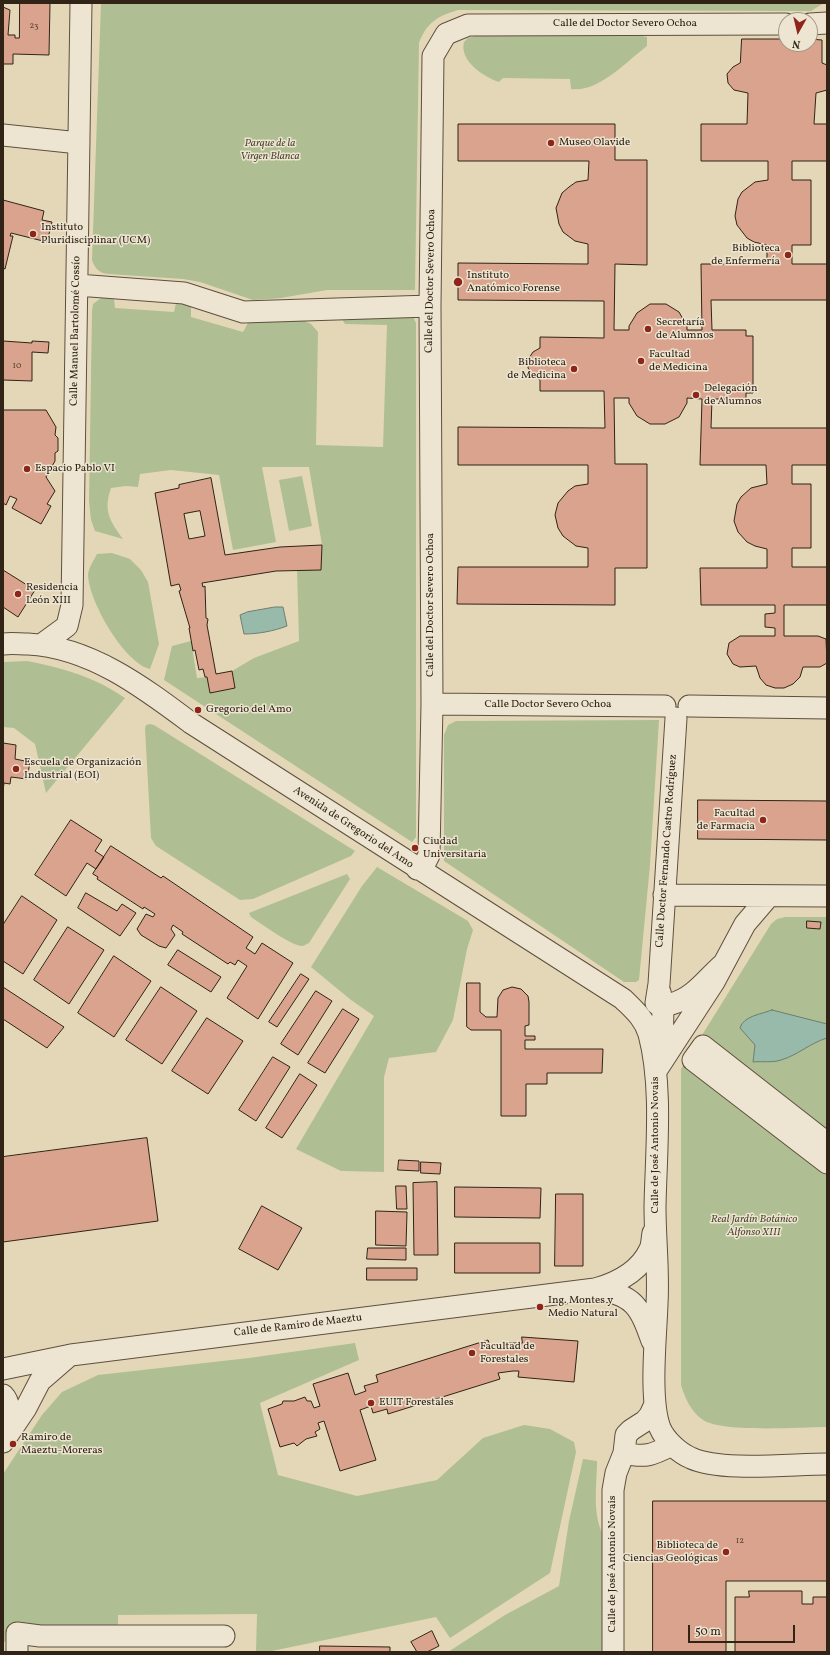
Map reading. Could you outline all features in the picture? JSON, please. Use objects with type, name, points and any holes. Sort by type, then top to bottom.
[{"type":"street","name":"Calle Manuel Bartolomé Cossío","points":[[41,645],[67,626],[72,604],[81,3]]},
{"type":"street","name":"Calle del Doctor Severo Ochoa","points":[[417,869],[425,863],[429,855],[432,704],[430,306],[433,56],[446,34],[468,25],[778,24]]},
{"type":"street","points":[[3,135],[79,143]]},
{"type":"street","points":[[77,285],[184,293],[243,312],[430,306]]},
{"type":"street","name":"Avenida de Gregorio del Amo","points":[[3,644],[41,645],[99,662],[147,690],[191,723],[623,1000],[642,1017],[659,1066]]},
{"type":"street","name":"Calle Doctor Severo Ochoa","points":[[432,704],[677,710],[827,708]]},
{"type":"street","name":"Calle Doctor Fernando Castro Rodríguez","points":[[659,1066],[663,1006],[659,984],[677,710]]},
{"type":"street","points":[[664,895],[827,896]]},
{"type":"street","name":"Calle de José Antonio Novais","points":[[768,896],[745,924],[714,982],[659,1066],[655,1223],[658,1288],[655,1350],[655,1404],[661,1429],[672,1445],[690,1458],[721,1465],[827,1464]]},
{"type":"street","points":[[663,1006],[681,1001],[696,992],[723,964]]},
{"type":"street","points":[[623,1000],[638,999],[648,994],[659,984]]},
{"type":"street","points":[[827,1143],[703,1046],[699,1046],[693,1060],[827,1163]]},
{"type":"street","name":"Calle de Ramiro de Maeztu","points":[[3,1369],[71,1354],[595,1289],[611,1285],[625,1277],[637,1266],[650,1249],[655,1223]]},
{"type":"street","name":"Calle de Ramiro de Maeztu","points":[[595,1289],[615,1291],[630,1300],[640,1312],[646,1323],[655,1350]]},
{"type":"street","points":[[6,1437],[26,1408],[40,1381],[71,1354]]},
{"type":"street","points":[[3,1395],[7,1399],[10,1414],[6,1437]]},
{"type":"street","name":"Calle de José Antonio Novais","points":[[614,1652],[613,1490],[616,1473],[624,1454],[626,1435],[644,1422],[650,1415],[655,1404]]},
{"type":"street","points":[[624,1454],[642,1457],[672,1445]]},
{"type":"street","points":[[17,1652],[17,1633],[40,1636],[224,1636]]},
{"type":"green space","name":"Parque de la Virgen Blanca","points":[[101,3],[824,3],[811,11],[458,10],[439,18],[426,30],[419,43],[415,290],[327,290],[281,298],[253,300],[200,282],[183,279],[106,273],[100,272],[95,266],[92,260]]},
{"type":"green space","points":[[475,36],[642,36],[647,37],[647,46],[621,68],[601,81],[581,89],[571,89],[570,79],[503,78],[499,82],[493,80],[474,67],[465,56],[463,49],[464,42],[468,38]]},
{"type":"green space","points":[[101,298],[114,299],[115,308],[174,312],[176,303],[191,304],[191,317],[243,332],[248,323],[303,320],[311,324],[318,332],[316,445],[383,447],[387,325],[345,324],[342,319],[412,314],[416,323],[416,837],[412,842],[164,680],[172,646],[191,641],[197,678],[207,677],[210,693],[235,688],[232,671],[254,658],[299,641],[297,570],[322,554],[322,545],[309,467],[262,467],[276,542],[233,550],[219,475],[171,470],[140,474],[138,487],[126,486],[111,488],[108,503],[109,515],[111,521],[123,539],[95,531],[91,520],[89,501],[92,311],[93,304]]},
{"type":"green space","points":[[302,476],[312,526],[289,531],[279,480]]},
{"type":"green space","points":[[112,553],[130,559],[141,570],[148,582],[159,644],[150,669],[140,664],[129,655],[119,643],[109,629],[94,599],[88,574],[89,569],[97,554]]},
{"type":"green space","points":[[27,661],[78,674],[102,684],[125,698],[46,793],[35,744],[14,728],[3,727],[3,662]]},
{"type":"green space","points":[[659,720],[650,865],[639,980],[636,982],[624,982],[444,861],[444,735],[448,725],[456,721]]},
{"type":"green space","points":[[146,725],[154,725],[355,851],[351,856],[253,899],[240,900],[156,846],[151,838],[145,728]]},
{"type":"green space","points":[[377,867],[468,921],[473,930],[467,949],[453,1020],[436,1052],[389,1058],[384,1077],[384,1172],[341,1171],[296,1149],[374,1016],[351,1000],[311,967],[362,886]]},
{"type":"green space","points":[[347,874],[350,879],[309,943],[304,946],[299,946],[277,934],[251,917],[249,913]]},
{"type":"green space","name":"Real Jardín Botánico Alfonso XIII","points":[[785,917],[827,917],[827,1427],[727,1427],[713,1424],[699,1417],[689,1404],[681,1385],[681,1069],[771,924],[777,919]]},
{"type":"green space","points":[[355,1343],[359,1360],[260,1403],[278,1475],[357,1496],[437,1480],[483,1438],[524,1425],[550,1429],[574,1442],[576,1452],[550,1573],[450,1638],[436,1617],[267,1652],[256,1652],[257,1614],[118,1615],[118,1629],[31,1626],[3,1643],[3,1474],[42,1415],[62,1392],[98,1375],[249,1358]]},
{"type":"green space","points":[[583,1459],[597,1461],[596,1502],[598,1522],[606,1540],[606,1652],[448,1652],[505,1615],[559,1586],[569,1521]]},
{"type":"shaded area","points":[[283,607],[287,626],[266,632],[244,634],[240,615],[247,612]]},
{"type":"shaded area","points":[[772,1010],[827,1024],[827,1038],[778,1061],[753,1062],[755,1045],[740,1028],[749,1018]]},
{"type":"building","points":[[20,3],[50,3],[49,55],[13,54],[13,64],[3,64],[3,7],[10,10],[8,35],[15,35],[15,38],[19,38]]},
{"type":"building","name":"Facultad de Medicina","points":[[742,39],[778,39],[778,52],[818,52],[818,40],[822,40],[822,63],[827,65],[827,90],[816,93],[814,124],[827,124],[827,161],[792,161],[792,180],[811,180],[811,245],[792,245],[792,264],[827,264],[827,300],[711,300],[712,330],[746,330],[746,336],[753,336],[753,393],[746,393],[746,399],[712,399],[711,428],[827,428],[827,465],[792,465],[792,484],[811,484],[811,548],[792,548],[792,567],[827,567],[827,605],[784,605],[784,636],[818,636],[826,639],[827,663],[820,667],[803,667],[800,677],[793,684],[784,688],[775,688],[766,685],[760,678],[756,666],[740,667],[733,664],[727,654],[729,643],[740,636],[775,636],[775,628],[765,627],[765,614],[775,613],[775,605],[701,605],[700,568],[767,568],[767,549],[747,542],[738,532],[734,521],[737,504],[741,497],[751,488],[767,484],[766,465],[700,465],[702,399],[687,398],[687,403],[679,417],[665,424],[650,424],[637,416],[629,403],[629,398],[614,398],[615,464],[647,464],[647,568],[615,568],[615,605],[457,604],[458,567],[588,567],[588,548],[576,546],[563,536],[558,528],[555,515],[558,503],[568,491],[575,486],[588,484],[588,465],[458,465],[458,427],[605,428],[604,391],[540,391],[540,380],[533,375],[528,368],[529,358],[533,352],[540,348],[540,337],[604,338],[604,301],[458,300],[458,263],[588,264],[588,244],[575,241],[563,232],[559,224],[556,208],[562,193],[576,182],[588,180],[589,161],[458,161],[458,124],[615,124],[615,160],[647,160],[647,265],[615,264],[614,330],[629,330],[629,326],[637,313],[650,304],[666,304],[679,312],[687,326],[687,330],[702,330],[701,264],[767,264],[767,245],[754,242],[747,238],[737,225],[735,216],[738,199],[742,192],[755,182],[768,180],[768,161],[701,161],[701,124],[747,124],[748,93],[734,90],[728,83],[727,74],[733,67],[740,63]]},
{"type":"building","name":"Instituto Pluridisciplinar (UCM)","points":[[3,200],[44,211],[42,220],[52,222],[47,242],[11,233],[10,236],[13,236],[5,269],[3,268]]},
{"type":"building","points":[[3,341],[32,343],[32,341],[49,342],[48,353],[32,352],[32,381],[3,380]]},
{"type":"building","name":"Espacio Pablo VI","points":[[3,410],[46,410],[56,427],[55,435],[58,438],[58,451],[55,453],[55,461],[46,477],[55,491],[47,504],[51,506],[41,524],[12,508],[17,499],[10,496],[6,505],[3,503]]},
{"type":"building","points":[[211,478],[225,555],[280,547],[322,545],[321,570],[276,571],[202,583],[203,587],[205,586],[206,618],[208,619],[207,625],[216,674],[232,671],[235,688],[210,693],[207,677],[205,677],[203,669],[199,670],[195,650],[193,651],[190,628],[179,591],[181,590],[179,584],[171,586],[155,493],[179,488],[179,485]],"holes":[[[200,511],[205,536],[189,539],[184,514]]]},
{"type":"building","name":"Residencia León XIII","points":[[3,570],[35,590],[18,617],[3,607]]},
{"type":"building","name":"Escuela de Organización Industrial (EOI)","points":[[3,743],[16,745],[15,759],[30,762],[27,779],[11,777],[10,784],[4,783],[3,791]]},
{"type":"building","name":"Facultad de Farmacia","points":[[698,800],[827,801],[827,840],[698,839]]},
{"type":"building","points":[[71,820],[102,840],[95,851],[104,857],[96,869],[87,863],[66,896],[35,875]]},
{"type":"building","points":[[111,846],[161,878],[163,876],[253,937],[246,948],[255,954],[262,943],[293,963],[258,1019],[227,998],[247,966],[238,960],[235,965],[230,962],[228,964],[182,934],[183,932],[173,925],[171,929],[175,935],[166,948],[159,946],[141,935],[137,929],[146,914],[153,917],[155,914],[144,907],[143,909],[97,879],[98,877],[93,874]]},
{"type":"building","points":[[86,893],[117,911],[122,904],[136,913],[120,936],[78,908]]},
{"type":"building","points":[[22,896],[57,920],[23,974],[3,961],[3,925]]},
{"type":"building","points":[[807,921],[821,922],[820,929],[807,928]]},
{"type":"building","points":[[68,927],[104,950],[69,1004],[34,980]]},
{"type":"building","points":[[178,950],[221,977],[211,992],[168,965]]},
{"type":"building","points":[[114,956],[151,981],[114,1037],[78,1013]]},
{"type":"building","points":[[301,974],[309,979],[277,1027],[269,1022]]},
{"type":"building","points":[[467,983],[480,983],[480,1012],[486,1017],[497,1017],[498,998],[503,990],[512,987],[521,989],[528,996],[529,1002],[529,1025],[525,1026],[525,1036],[535,1036],[535,1040],[525,1040],[525,1049],[603,1049],[602,1073],[547,1073],[547,1084],[526,1084],[526,1116],[501,1116],[501,1030],[471,1030],[467,1027]]},
{"type":"building","points":[[3,987],[64,1027],[47,1048],[3,1019]]},
{"type":"building","points":[[161,987],[197,1011],[162,1064],[126,1040]]},
{"type":"building","points":[[316,991],[332,1001],[298,1055],[281,1044]]},
{"type":"building","points":[[343,1009],[359,1019],[325,1073],[308,1063]]},
{"type":"building","points":[[207,1018],[243,1041],[208,1094],[172,1071]]},
{"type":"building","points":[[273,1057],[290,1067],[256,1121],[239,1110]]},
{"type":"building","points":[[300,1074],[317,1085],[282,1138],[266,1128]]},
{"type":"building","points":[[147,1138],[158,1221],[3,1242],[3,1157]]},
{"type":"building","points":[[399,1160],[419,1161],[419,1171],[398,1170]]},
{"type":"building","points":[[421,1162],[441,1163],[440,1174],[421,1173]]},
{"type":"building","points":[[437,1182],[438,1255],[414,1255],[413,1183]]},
{"type":"building","points":[[396,1186],[406,1186],[407,1209],[397,1209]]},
{"type":"building","points":[[455,1187],[541,1188],[540,1218],[455,1217]]},
{"type":"building","points":[[556,1194],[583,1194],[583,1266],[555,1266]]},
{"type":"building","points":[[262,1206],[302,1228],[278,1270],[239,1249]]},
{"type":"building","points":[[376,1211],[407,1212],[406,1246],[376,1245]]},
{"type":"building","points":[[455,1243],[540,1243],[540,1273],[455,1273]]},
{"type":"building","points":[[368,1248],[406,1248],[406,1260],[367,1259]]},
{"type":"building","points":[[367,1268],[417,1268],[417,1280],[367,1280]]},
{"type":"building","name":"EUIT Forestales","points":[[522,1337],[578,1341],[574,1382],[518,1377],[519,1371],[513,1371],[498,1373],[500,1379],[388,1414],[387,1409],[373,1413],[371,1406],[360,1410],[376,1460],[340,1471],[324,1421],[318,1423],[320,1429],[315,1432],[317,1436],[306,1439],[297,1446],[294,1443],[280,1447],[268,1409],[282,1404],[283,1401],[294,1401],[305,1397],[307,1401],[311,1401],[314,1408],[320,1406],[313,1384],[348,1373],[355,1395],[366,1391],[364,1386],[378,1382],[376,1375],[488,1340],[490,1346],[506,1343],[522,1343]]},
{"type":"building","points":[[653,1501],[827,1501],[827,1581],[726,1581],[726,1652],[653,1652]]},
{"type":"building","points":[[749,1591],[802,1591],[802,1604],[813,1604],[813,1597],[827,1597],[827,1652],[735,1652],[735,1597],[749,1597]]},
{"type":"building","points":[[432,1631],[439,1646],[427,1652],[417,1652],[411,1642]]},
{"type":"building","points":[[320,1646],[390,1647],[390,1652],[320,1652]]},
{"type":"place","name":"Museo Olavide","points":[[551,143]]},
{"type":"place","name":"Instituto Pluridisciplinar (UCM)","points":[[33,234]]},
{"type":"place","name":"Biblioteca de Enfermería","points":[[788,255]]},
{"type":"place","name":"Instituto Anatómico Forense","points":[[458,282]]},
{"type":"place","name":"Secretaría de Alumnos","points":[[648,329]]},
{"type":"place","name":"Facultad de Medicina","points":[[641,361]]},
{"type":"place","name":"Biblioteca de Medicina","points":[[574,369]]},
{"type":"place","name":"Delegación de Alumnos","points":[[696,395]]},
{"type":"place","name":"Espacio Pablo VI","points":[[27,469]]},
{"type":"place","name":"Residencia León XIII","points":[[18,594]]},
{"type":"place","name":"Gregorio del Amo","points":[[198,710]]},
{"type":"place","name":"Escuela de Organización Industrial (EOI)","points":[[16,769]]},
{"type":"place","name":"Facultad de Farmacia","points":[[763,820]]},
{"type":"place","name":"Ciudad Universitaria","points":[[415,848]]},
{"type":"place","name":"Ing. Montes y Medio Natural","points":[[540,1307]]},
{"type":"place","name":"Facultad de Forestales","points":[[472,1353]]},
{"type":"place","name":"EUIT Forestales","points":[[371,1403]]},
{"type":"place","name":"Ramiro de Maeztu-Moreras","points":[[13,1444]]},
{"type":"place","name":"Biblioteca de Ciencias Geológicas","points":[[726,1552]]}]
